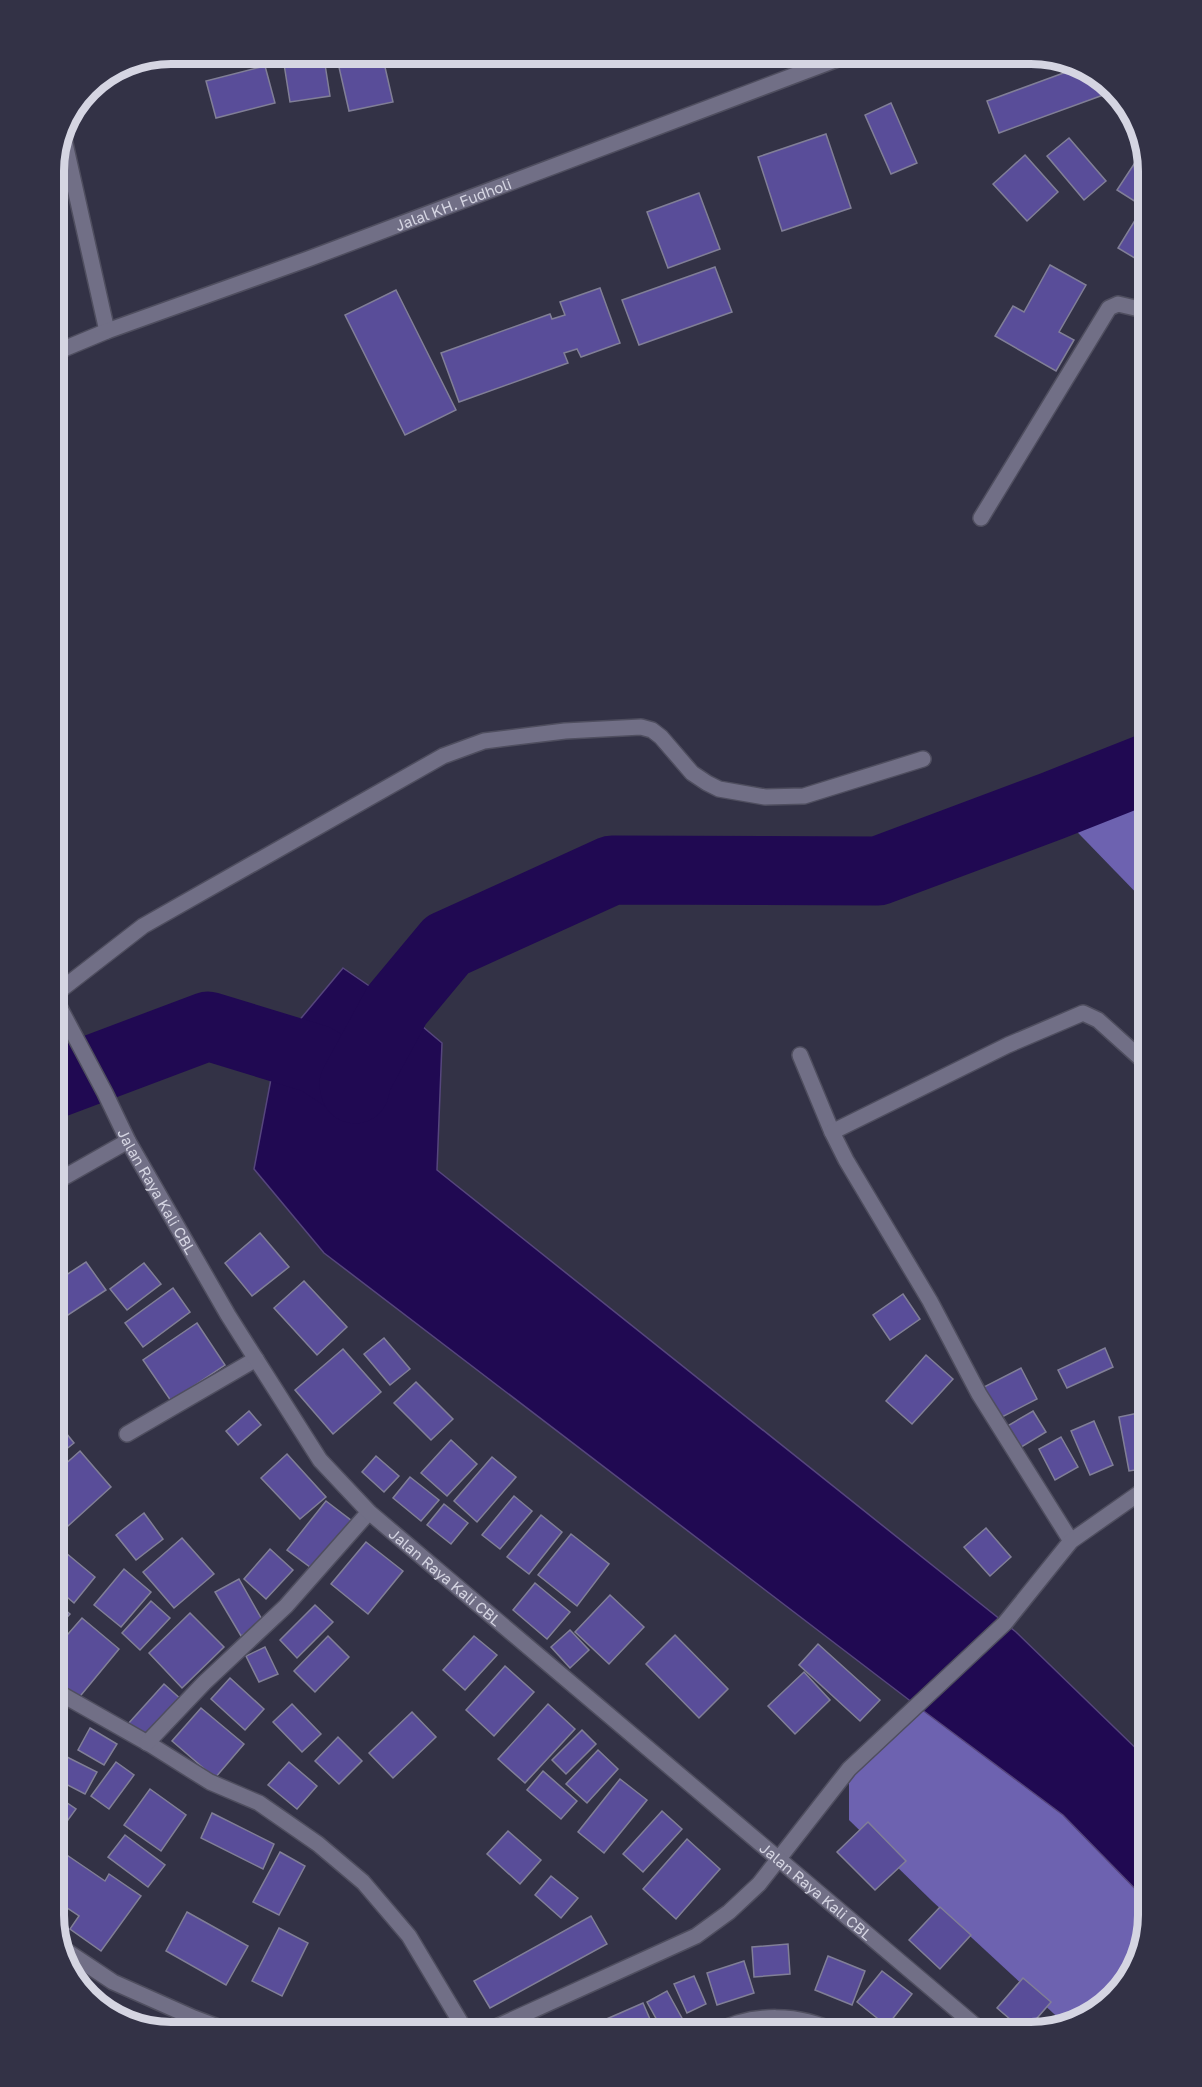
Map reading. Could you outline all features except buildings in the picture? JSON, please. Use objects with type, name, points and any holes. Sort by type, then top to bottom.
[{"type":"street","name":"Jalal KH. Fudholi","points":[[65,348],[823,65]]},
{"type":"street","points":[[67,151],[107,331]]},
{"type":"street","points":[[981,518],[1109,308],[1118,304],[1138,309]]},
{"type":"street","points":[[65,993],[143,926],[443,756],[484,741],[565,731],[641,727],[652,730],[661,737],[692,773],[707,783],[719,789],[765,797],[804,796],[923,759]]},
{"type":"street","points":[[832,1132],[1008,1045],[1083,1013],[1098,1020],[1138,1056]]},
{"type":"street","name":"Jalan Raya Kali CBL","points":[[65,1016],[128,1141],[228,1315],[320,1460],[369,1512],[971,2022]]},
{"type":"street","points":[[800,1055],[846,1160],[930,1301],[979,1394],[1071,1541]]},
{"type":"street","points":[[64,1177],[128,1141]]},
{"type":"street","points":[[127,1434],[256,1359]]},
{"type":"street","points":[[507,2022],[696,1936],[729,1912],[759,1884],[849,1769],[1005,1623],[1071,1541],[1138,1494]]},
{"type":"street","points":[[147,1743],[204,1683],[286,1606],[369,1512]]},
{"type":"street","points":[[64,1696],[210,1782],[259,1803],[318,1844],[363,1882],[409,1936],[460,2022]]},
{"type":"street","points":[[72,1955],[113,1982],[203,2022]]},
{"type":"street","points":[[744,2022],[767,2017],[809,2022]]},
{"type":"shaded area","points":[[1138,771],[1138,895],[1052,806]]},
{"type":"shaded area","points":[[343,968],[397,1005],[442,1043],[437,1170],[1016,1632],[1138,1750],[1138,1892],[1063,1815],[324,1253],[254,1169],[277,1047]]},
{"type":"shaded area","points":[[917,1706],[1063,1815],[1138,1892],[1137,1929],[1134,1943],[1126,1963],[1111,1986],[1090,2004],[1059,2018],[932,1901],[849,1820],[849,1769]]},
{"type":"waterway","points":[[355,1089],[354,1084],[397,1005],[447,945],[612,870],[878,871],[1138,772]]},
{"type":"waterway","points":[[64,1080],[208,1026],[316,1059],[354,1084]]}]
